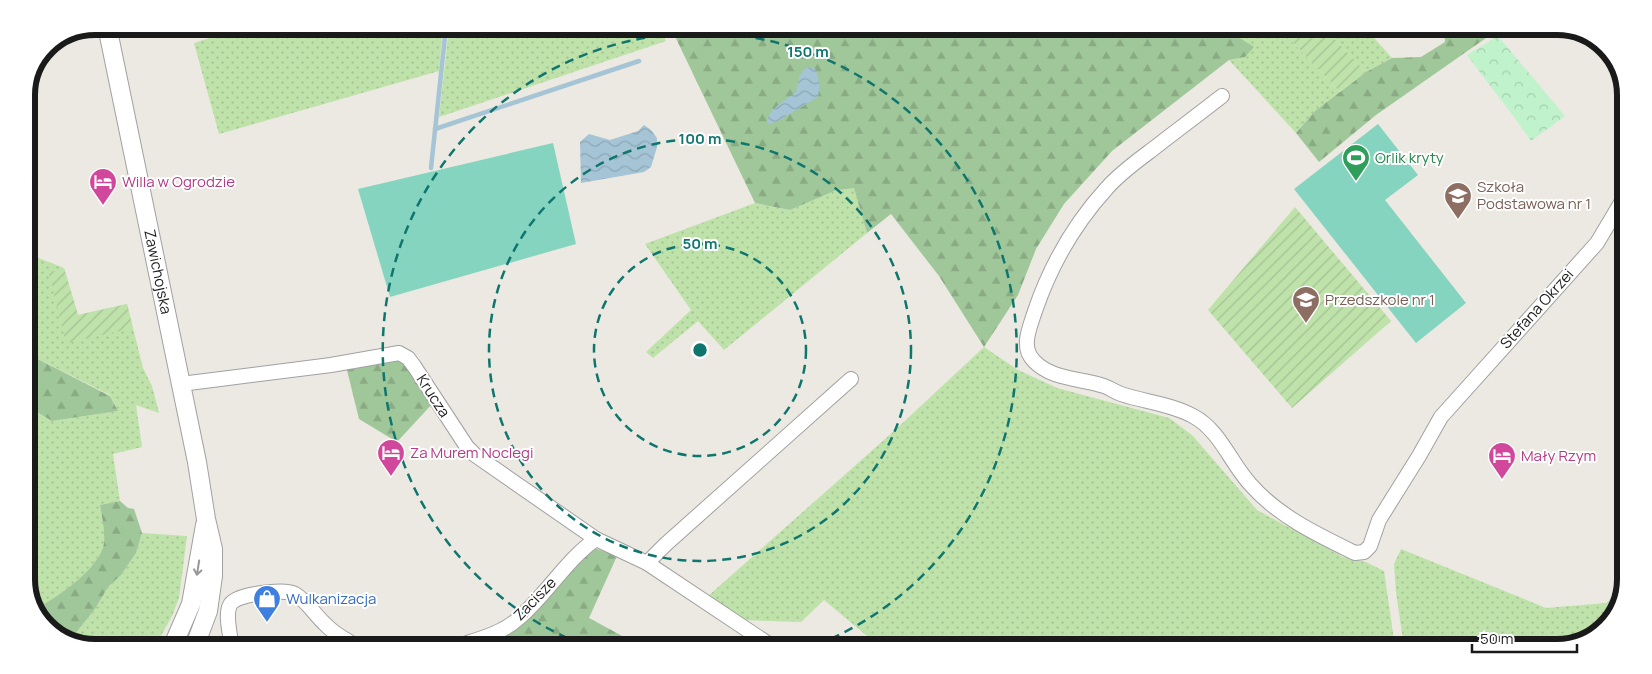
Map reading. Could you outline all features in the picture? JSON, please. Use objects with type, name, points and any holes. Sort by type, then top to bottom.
[{"type":"street","name":"Zawichojska","points":[[109,35],[181,384],[206,520],[214,548],[213,586],[208,611],[198,639]]},
{"type":"street","name":"Stefana Okrzei","points":[[1222,96],[1124,172],[1106,188],[1084,217],[1062,250],[1039,300],[1027,337],[1028,354],[1034,362],[1046,370],[1068,378],[1104,386],[1121,394],[1177,409],[1193,416],[1212,431],[1234,465],[1251,486],[1267,501],[1306,528],[1355,552],[1364,552],[1370,546],[1379,520],[1441,417],[1597,243],[1617,208]]},
{"type":"street","name":"Krucza","points":[[181,384],[331,365],[399,353],[408,358],[414,366],[467,447],[475,455],[596,539],[648,563],[761,639]]},
{"type":"street","points":[[648,563],[666,544],[851,379]]},
{"type":"street","name":"Zawichojska","points":[[176,639],[192,597],[206,520]]},
{"type":"street","name":"Zacisze","points":[[481,639],[520,618],[582,550],[596,539]]},
{"type":"street","points":[[231,639],[229,605],[236,598],[285,591],[302,599],[332,631],[345,639]]},
{"type":"green space","points":[[219,35],[442,35],[439,71],[219,134],[194,43]]},
{"type":"green space","points":[[448,35],[663,35],[666,41],[439,117]]},
{"type":"green space","points":[[674,35],[1235,35],[1254,47],[1245,57],[1229,60],[1112,151],[1064,204],[1036,249],[1018,295],[984,347],[939,276],[891,214],[867,233],[854,188],[837,190],[790,210],[755,203]]},
{"type":"green space","points":[[1230,35],[1286,35],[1340,92],[1315,111],[1296,133],[1229,60],[1245,57]]},
{"type":"green space","points":[[1286,35],[1331,35],[1366,72],[1340,92]]},
{"type":"green space","points":[[1331,35],[1372,35],[1392,58],[1366,72]]},
{"type":"green space","points":[[1444,35],[1490,35],[1376,115],[1319,162],[1296,133],[1315,111],[1366,72],[1392,58],[1421,57],[1445,42]]},
{"type":"green space","points":[[1498,36],[1565,116],[1531,141],[1467,55]]},
{"type":"green space","points":[[1378,124],[1418,175],[1385,200],[1466,303],[1416,343],[1294,189]]},
{"type":"green space","points":[[553,143],[576,244],[390,297],[358,189]]},
{"type":"green space","points":[[854,187],[867,233],[724,350],[698,321],[653,358],[646,352],[691,310],[645,244],[755,203],[790,210],[837,190]]},
{"type":"green space","points":[[1295,207],[1391,321],[1292,408],[1208,310]]},
{"type":"green space","points":[[35,257],[64,268],[78,315],[127,304],[143,368],[152,386],[159,413],[136,405],[142,447],[113,454],[120,501],[100,505],[104,529],[104,543],[101,552],[86,572],[66,590],[42,606],[35,583],[35,411],[52,421],[118,411],[110,395],[35,358]]},
{"type":"green space","points":[[64,268],[78,315],[127,304],[133,328],[66,343],[49,273]]},
{"type":"green space","points":[[984,347],[1018,370],[1057,388],[1169,418],[1192,435],[1257,510],[1343,557],[1366,562],[1384,571],[1394,639],[871,639],[824,600],[801,622],[740,620],[707,597],[893,432]]},
{"type":"green space","points":[[397,357],[409,366],[433,403],[397,442],[359,419],[346,366]]},
{"type":"green space","points":[[35,358],[110,396],[118,411],[52,421],[35,411]]},
{"type":"green space","points":[[120,501],[128,508],[134,509],[142,533],[136,553],[121,575],[108,587],[95,609],[75,636],[59,627],[47,615],[42,606],[66,590],[86,572],[101,552],[104,543],[104,529],[100,505]]},
{"type":"green space","points":[[142,533],[187,536],[179,598],[172,616],[159,639],[95,639],[75,636],[95,609],[108,587],[121,575],[136,553]]},
{"type":"green space","points":[[587,549],[597,549],[617,556],[589,618],[628,639],[502,639],[502,637]]},
{"type":"green space","points":[[1401,549],[1546,608],[1606,603],[1614,596],[1607,612],[1599,621],[1593,627],[1576,636],[1557,639],[1403,639],[1394,564]]},
{"type":"water","points":[[812,67],[816,70],[818,77],[818,97],[780,120],[770,124],[767,122],[774,109],[796,92],[800,75],[806,68]]},
{"type":"water","points":[[644,125],[657,138],[657,147],[651,167],[644,172],[581,183],[580,142],[589,134],[610,140],[638,131]]},
{"type":"waterway","points":[[431,168],[445,35]]},
{"type":"waterway","points":[[435,129],[639,61]]},
{"type":"place","name":"Orlik kryty","points":[[1356,182]]},
{"type":"place","name":"Willa w Ogrodzie","points":[[103,206]]},
{"type":"place","name":"Szkoła Podstawowa nr 1","points":[[1458,220]]},
{"type":"place","name":"Przedszkole nr 1","points":[[1306,324]]},
{"type":"place","name":"Za Murem Noclegi","points":[[391,477]]},
{"type":"place","name":"Mały Rzym","points":[[1502,480]]},
{"type":"place","name":"Wulkanizacja","points":[[267,623]]}]
